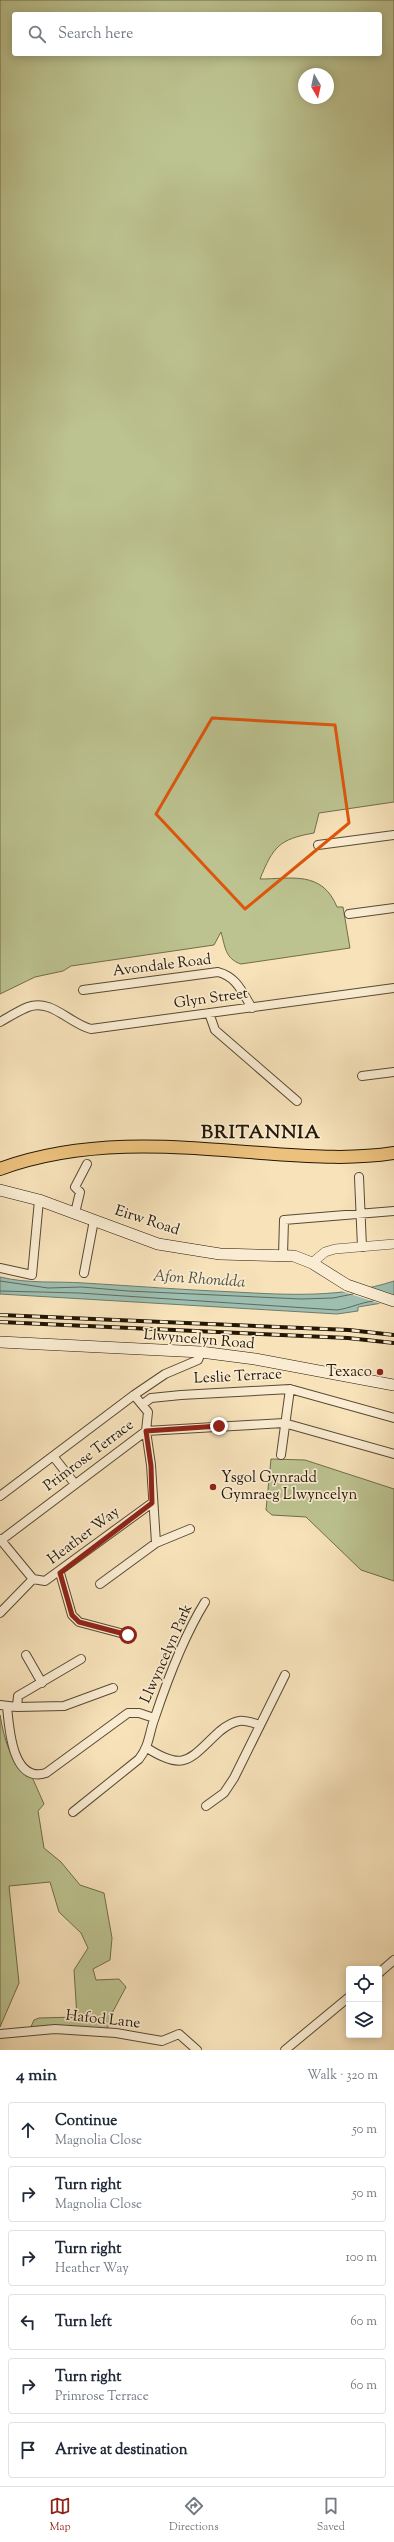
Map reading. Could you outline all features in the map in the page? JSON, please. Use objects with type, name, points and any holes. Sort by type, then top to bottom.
[{"type":"main road","points":[[0,1169],[52,1154],[88,1148],[127,1146],[341,1157],[394,1153]]},
{"type":"main road","name":"Eirw Road","points":[[0,1190],[39,1200],[158,1244],[220,1254],[294,1256],[312,1263],[347,1285],[394,1301]]},
{"type":"main road","name":"Llwyncelyn Road","points":[[0,1342],[201,1352],[255,1359],[394,1385]]},
{"type":"street","points":[[318,845],[394,835]]},
{"type":"street","points":[[349,914],[394,908]]},
{"type":"street","name":"Avondale Road","points":[[82,990],[218,972],[228,975],[237,982],[252,1008]]},
{"type":"street","name":"Glyn Street","points":[[0,1022],[28,1007],[38,1004],[48,1006],[82,1026],[91,1029],[394,988]]},
{"type":"street","points":[[210,1013],[216,1030],[297,1101]]},
{"type":"street","points":[[362,1076],[394,1072]]},
{"type":"street","points":[[75,1213],[80,1192],[75,1187],[87,1164]]},
{"type":"street","points":[[359,1177],[362,1247]]},
{"type":"street","points":[[0,1268],[32,1275],[39,1200]]},
{"type":"street","points":[[283,1255],[284,1220],[394,1211]]},
{"type":"street","points":[[84,1273],[94,1220]]},
{"type":"street","points":[[312,1263],[325,1252],[394,1244]]},
{"type":"street","points":[[0,1496],[134,1395],[165,1374],[198,1360],[201,1352]]},
{"type":"street","points":[[281,1455],[284,1423],[290,1389]]},
{"type":"street","name":"Leslie Terrace","points":[[143,1404],[151,1398],[181,1394],[290,1389],[394,1418]]},
{"type":"street","points":[[134,1395],[143,1404],[148,1412],[146,1431],[151,1466],[152,1503],[156,1543]]},
{"type":"street","name":"Primrose Terrace","points":[[0,1540],[146,1431],[284,1423],[394,1454]]},
{"type":"street","points":[[53,1456],[75,1484]]},
{"type":"street","name":"Heather Way","points":[[33,1579],[45,1582],[60,1573],[152,1503]]},
{"type":"street","points":[[100,1584],[156,1543],[190,1529]]},
{"type":"street","points":[[0,1540],[33,1579],[0,1614]]},
{"type":"street","points":[[60,1573],[72,1615],[79,1622],[128,1635]]},
{"type":"street","name":"Llwyncelyn Park","points":[[73,1812],[139,1759],[147,1748],[154,1718],[193,1622],[205,1602]]},
{"type":"street","points":[[26,1655],[42,1682]]},
{"type":"street","points":[[16,1707],[18,1696],[81,1659]]},
{"type":"street","points":[[206,1806],[224,1793],[234,1778],[285,1675]]},
{"type":"street","points":[[4,1706],[64,1706],[113,1688]]},
{"type":"street","name":"Llwyncelyn Park","points":[[4,1706],[11,1743],[17,1758],[28,1772],[39,1775],[46,1773],[128,1713],[139,1713],[154,1718]]},
{"type":"street","points":[[147,1748],[170,1760],[188,1760],[225,1727],[238,1721],[260,1725]]},
{"type":"street","points":[[382,1970],[394,1960]]},
{"type":"street","points":[[285,2050],[346,1999]]},
{"type":"street","name":"Hafod Lane","points":[[0,2034],[55,2029],[116,2033],[162,2040],[179,2034],[197,2050]]},
{"type":"highlighted area","points":[[212,718],[335,725],[349,823],[245,909],[156,814]]},
{"type":"green space","points":[[0,0],[394,0],[394,802],[319,813],[314,833],[293,838],[279,846],[269,859],[260,879],[304,879],[323,887],[331,895],[337,907],[343,907],[350,948],[241,964],[232,959],[226,951],[221,932],[214,945],[71,966],[63,971],[35,977],[0,994]]},
{"type":"green space","points":[[271,1459],[305,1460],[394,1489],[394,1581],[361,1570],[306,1517],[272,1515],[266,1510]]},
{"type":"green space","points":[[0,1715],[8,1748],[20,1769],[26,1776],[32,1777],[44,1804],[38,1811],[44,1848],[61,1862],[80,1885],[104,1893],[112,1938],[110,1960],[93,1969],[96,1980],[119,1979],[126,1987],[111,2015],[107,2030],[30,2029],[34,2020],[39,2018],[77,2017],[74,1970],[88,1948],[81,1933],[59,1912],[50,1882],[9,1886],[19,1983],[0,2027]]},
{"type":"water","points":[[0,1277],[32,1281],[295,1294],[335,1293],[394,1281],[394,1301],[358,1307],[358,1311],[337,1314],[0,1294]]},
{"type":"pier","points":[[368,1286],[394,1295],[394,1303],[384,1305],[341,1291],[343,1289]]},
{"type":"railway","points":[[0,1315],[349,1330],[394,1335]]},
{"type":"railway","points":[[0,1322],[348,1338],[394,1343]]},
{"type":"place","name":"Texaco","points":[[380,1372]]},
{"type":"place","name":"Ysgol Gynradd Gymraeg Llwyncelyn","points":[[213,1487]]},
{"type":"district","name":"BRITANNIA","points":[[261,1133]]},
{"type":"route","points":[[128,1635],[79,1622],[72,1615],[60,1573],[152,1503],[151,1466],[146,1431],[154,1432],[219,1426]]},
{"type":"water label","name":"Afon Rhondda","points":[[199,1280]]}]
